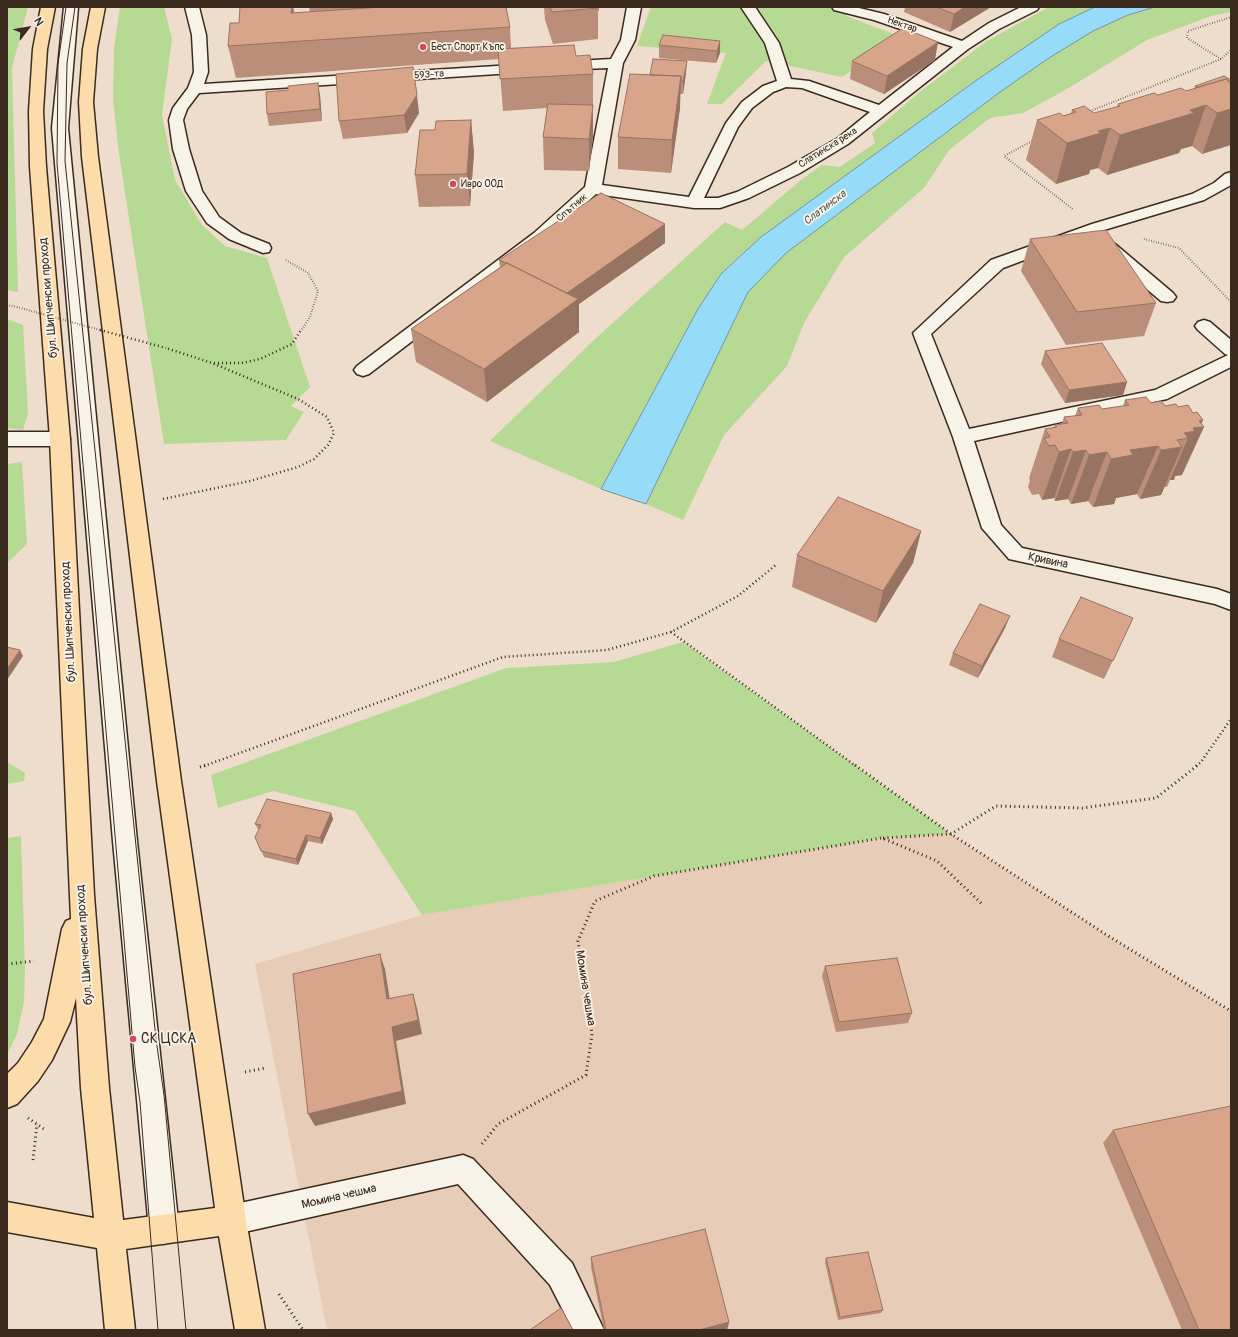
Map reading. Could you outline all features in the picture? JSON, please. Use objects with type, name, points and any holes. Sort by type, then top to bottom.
[{"type":"main road","name":"бул. Шипченски проход","points":[[48,7],[40,49],[36,111],[38,167],[60,439],[82,894],[95,1088],[120,1330]]},
{"type":"main road","points":[[98,7],[90,48],[86,102],[90,157],[169,781],[231,1220],[250,1330]]},
{"type":"main road","points":[[7,1094],[31,1067],[42,1051],[57,1022],[82,894]]},
{"type":"main road","points":[[7,1217],[111,1236],[231,1220]]},
{"type":"street","points":[[71,7],[60,128],[124,840],[164,1229]]},
{"type":"street","points":[[192,7],[199,34],[201,72],[194,89],[180,108],[176,120],[181,149],[194,191],[213,220],[235,236],[263,248]]},
{"type":"street","name":"Спътник","points":[[363,370],[540,236],[593,189],[616,63],[628,40],[634,7]]},
{"type":"street","points":[[748,7],[772,44],[785,83]]},
{"type":"street","name":"Нектар","points":[[839,7],[879,17],[963,46]]},
{"type":"street","name":"Слатинска река","points":[[593,189],[694,203],[720,203],[750,192],[794,170],[843,141],[963,46],[994,26],[1032,7]]},
{"type":"street","name":"593-та","points":[[194,89],[616,63]]},
{"type":"street","points":[[694,203],[731,126],[747,105],[768,88],[785,83],[804,84],[882,111]]},
{"type":"street","points":[[1093,229],[1198,197],[1227,186]]},
{"type":"street","points":[[1093,229],[1167,298]]},
{"type":"street","name":"Кривина","points":[[1093,229],[997,264],[922,333],[944,394],[963,437],[992,528],[1016,554],[1217,597],[1231,602]]},
{"type":"street","points":[[1204,326],[1231,350]]},
{"type":"street","points":[[963,437],[1160,395],[1231,360]]},
{"type":"street","points":[[7,439],[60,439]]},
{"type":"street","points":[[463,1169],[561,1274],[589,1330]]},
{"type":"street","name":"Момина чешма","points":[[231,1220],[463,1169]]},
{"type":"path","points":[[1221,59],[1187,38],[1188,31],[1231,17]]},
{"type":"path","points":[[1083,114],[1221,59],[1231,50]]},
{"type":"path","points":[[1037,138],[1004,156],[1093,229],[1179,248],[1231,302]]},
{"type":"path","points":[[212,364],[242,363],[278,351],[292,344],[310,317],[318,291],[308,273],[263,248]]},
{"type":"path","points":[[7,304],[166,348],[212,364],[298,399],[327,417],[334,433],[328,445],[314,459],[298,467],[250,481],[172,498],[133,504]]},
{"type":"path","points":[[200,767],[503,657],[607,650],[671,632],[738,596],[776,564]]},
{"type":"path","points":[[671,632],[951,834],[1110,937],[1231,1011]]},
{"type":"path","points":[[882,838],[951,834],[996,806],[1082,808],[1156,798],[1201,762],[1231,719]]},
{"type":"path","points":[[882,838],[936,862],[982,904]]},
{"type":"path","name":"Момина чешма","points":[[463,1169],[498,1124],[586,1076],[592,1034],[578,941],[595,901],[654,876],[882,838]]},
{"type":"path","points":[[7,964],[34,961]]},
{"type":"path","points":[[245,1072],[264,1068]]},
{"type":"path","points":[[23,1115],[44,1129]]},
{"type":"path","points":[[33,1160],[38,1124]]},
{"type":"shaded area","points":[[951,834],[1110,937],[1231,1011],[1231,1330],[327,1330],[255,964],[422,915],[882,838]]},
{"type":"green space","points":[[7,7],[28,7],[12,68],[18,292],[7,290]]},
{"type":"green space","points":[[120,7],[164,7],[172,39],[162,115],[175,180],[202,225],[225,246],[267,258],[310,387],[291,406],[304,412],[286,440],[164,444],[119,154],[113,99],[114,48]]},
{"type":"green space","points":[[651,7],[857,7],[846,16],[899,36],[842,77],[766,61],[722,104],[707,104],[726,53],[637,46]]},
{"type":"green space","points":[[1049,7],[1095,7],[1059,24],[974,82],[761,237],[721,274],[698,309],[601,489],[490,441],[595,339],[725,222],[742,230],[801,180],[822,165],[840,167],[875,143],[872,133],[921,91],[987,41]]},
{"type":"green space","points":[[1155,7],[1231,7],[1231,12],[1211,16],[1147,40],[1067,89],[1023,113],[990,118],[949,150],[924,188],[844,257],[804,323],[787,366],[724,435],[683,520],[646,504],[748,292],[786,253],[1000,92],[1049,58],[1093,31],[1128,15]]},
{"type":"green space","points":[[7,319],[23,325],[28,413],[23,430],[7,428]]},
{"type":"green space","points":[[22,462],[27,544],[7,563],[7,464]]},
{"type":"green space","points":[[683,642],[951,834],[882,838],[422,915],[355,811],[273,791],[218,808],[211,775],[506,668],[614,662]]},
{"type":"green space","points":[[7,762],[25,773],[24,781],[7,784]]},
{"type":"green space","points":[[21,836],[25,970],[24,1002],[17,1034],[7,1055],[7,838]]},
{"type":"water","name":"Слатинска","points":[[1095,7],[1155,7],[1128,15],[1093,31],[1049,58],[1000,92],[786,253],[748,292],[646,504],[601,489],[698,309],[721,274],[761,237],[974,82],[1059,24]]},
{"type":"building","points":[[240,7],[292,7],[291,13],[383,7],[506,7],[510,27],[228,46],[230,23],[239,23]]},
{"type":"building","points":[[550,7],[597,7],[598,8],[552,12]]},
{"type":"building","points":[[937,7],[965,7],[954,14]]},
{"type":"building","points":[[903,28],[938,42],[887,76],[852,61]]},
{"type":"building","points":[[663,35],[720,41],[717,51],[659,45]]},
{"type":"building","points":[[574,45],[576,56],[590,55],[593,74],[500,79],[498,49]]},
{"type":"building","points":[[653,59],[687,61],[683,81],[681,81],[681,76],[650,75]]},
{"type":"building","points":[[413,67],[417,95],[404,115],[339,121],[336,74]]},
{"type":"building","points":[[630,74],[681,76],[672,140],[618,137]]},
{"type":"building","points":[[1224,76],[1231,80],[1231,83],[1226,79],[1198,87],[1195,86]]},
{"type":"building","points":[[1226,79],[1231,83],[1231,109],[1217,113],[1206,105],[1190,110],[1194,113],[1120,135],[1110,128],[1098,131],[1101,133],[1067,143],[1037,120],[1060,113],[1063,116],[1070,114],[1076,112],[1072,110],[1084,106],[1094,113],[1120,106],[1118,104],[1154,93],[1158,95],[1181,88],[1186,91]]},
{"type":"building","points":[[318,83],[320,109],[267,114],[266,92],[288,90],[288,86]]},
{"type":"building","points":[[548,104],[593,105],[589,139],[543,137]]},
{"type":"building","points":[[471,120],[467,174],[415,175],[420,130],[435,130],[436,121]]},
{"type":"building","points":[[601,193],[665,224],[567,293],[499,260]]},
{"type":"building","points":[[1106,230],[1156,303],[1077,312],[1030,239]]},
{"type":"building","points":[[507,263],[578,299],[484,369],[411,329]]},
{"type":"building","points":[[1102,343],[1127,382],[1069,390],[1045,351]]},
{"type":"building","points":[[1146,397],[1151,403],[1161,401],[1165,406],[1176,404],[1178,407],[1188,405],[1193,413],[1197,412],[1203,420],[1199,421],[1204,427],[1193,428],[1195,431],[1184,433],[1188,438],[1177,440],[1182,447],[1161,450],[1158,446],[1130,450],[1133,455],[1111,459],[1107,452],[1089,455],[1086,450],[1073,452],[1071,449],[1059,452],[1055,445],[1049,446],[1044,438],[1050,437],[1045,429],[1057,427],[1055,425],[1068,423],[1064,417],[1082,415],[1078,408],[1099,405],[1102,409],[1129,405],[1125,400]]},
{"type":"building","points":[[838,497],[921,531],[883,591],[797,555]]},
{"type":"building","points":[[1081,597],[1133,618],[1113,661],[1059,639]]},
{"type":"building","points":[[980,604],[1010,616],[982,666],[953,653]]},
{"type":"building","points":[[7,647],[20,650],[7,669]]},
{"type":"building","points":[[267,799],[331,813],[320,838],[306,835],[296,859],[261,851],[255,837],[261,825],[255,824]]},
{"type":"building","points":[[380,954],[387,999],[413,994],[418,1020],[392,1027],[402,1091],[308,1114],[293,974]]},
{"type":"building","points":[[897,958],[912,1013],[839,1022],[825,966]]},
{"type":"building","points":[[1231,1106],[1231,1330],[1199,1330],[1113,1130]]},
{"type":"building","points":[[705,1229],[729,1322],[699,1330],[606,1330],[591,1257]]},
{"type":"building","points":[[868,1252],[883,1310],[840,1317],[826,1258]]},
{"type":"building","points":[[561,1308],[573,1330],[530,1330]]},
{"type":"tram line","points":[[66,7],[58,64],[57,163],[135,1067],[140,1102],[158,1330]]},
{"type":"tram line","points":[[75,7],[67,63],[65,161],[156,1039],[164,1095],[186,1330]]},
{"type":"place","name":"Бест Спорт Къпс","points":[[423,47]]},
{"type":"place","name":"Ивро ООД","points":[[453,184]]},
{"type":"place","name":"СК ЦСКА","points":[[133,1039]]}]
